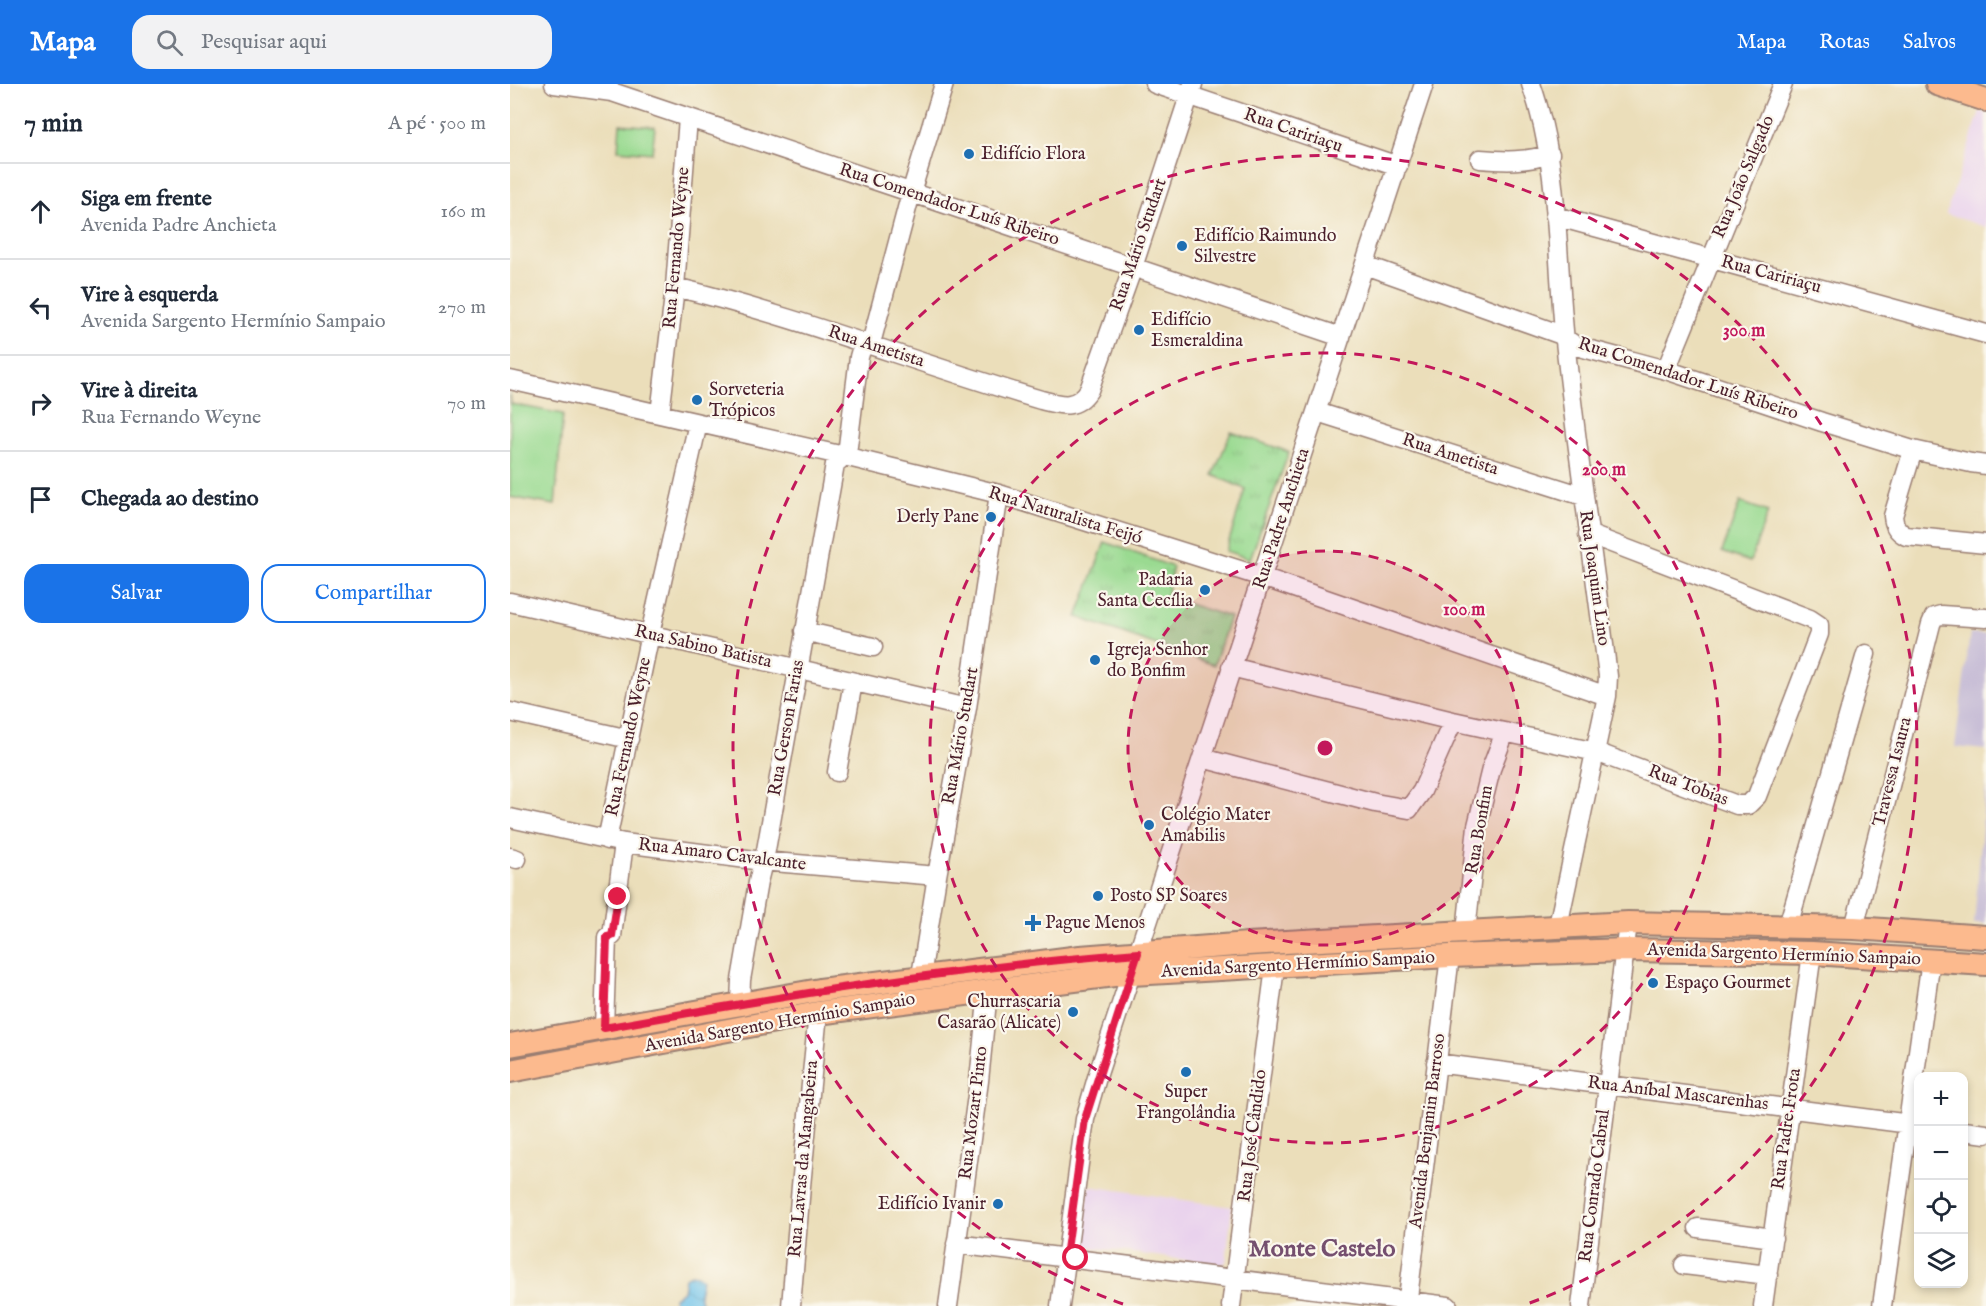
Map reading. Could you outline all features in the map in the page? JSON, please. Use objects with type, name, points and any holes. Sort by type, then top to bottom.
[{"type":"main road","points":[[1937,84],[1986,100]]},
{"type":"main road","name":"Avenida Sargento Hermínio Sampaio","points":[[510,1045],[820,990],[1069,958],[1628,923],[1854,928],[1986,937]]},
{"type":"main road","name":"Avenida Sargento Hermínio Sampaio","points":[[510,1071],[818,1013],[1131,975],[1450,956],[1625,950],[1812,953],[1986,964]]},
{"type":"street","name":"Rua Comendador Luís Ribeiro","points":[[554,84],[612,88],[688,118],[1341,337]]},
{"type":"street","name":"Rua Gerson Farias","points":[[740,1003],[741,980],[835,464],[844,456],[848,446],[861,350],[873,336],[911,193],[944,84]]},
{"type":"street","name":"Rua Caririaçu","points":[[1155,84],[1191,90],[1398,166]]},
{"type":"street","name":"Rua Padre Anchieta","points":[[1060,1306],[1085,1119],[1424,84]]},
{"type":"street","name":"Rua Joaquim Lino","points":[[1531,84],[1550,154],[1565,339],[1583,496],[1608,676],[1607,696],[1596,752],[1558,926]]},
{"type":"street","name":"Rua João Salgado","points":[[1666,370],[1783,84]]},
{"type":"street","name":"Rua Mário Studart","points":[[1077,402],[1089,390],[1133,267],[1191,90]]},
{"type":"street","name":"Rua Fernando Weyne","points":[[660,414],[675,287],[688,118]]},
{"type":"street","points":[[1480,159],[1505,162],[1550,154]]},
{"type":"street","name":"Rua Caririaçu","points":[[1556,216],[1986,334]]},
{"type":"street","name":"Rua Comendador Luís Ribeiro","points":[[1365,265],[1558,334],[1576,346],[1666,370],[1913,450],[1986,465]]},
{"type":"street","name":"Rua Ametista","points":[[675,287],[752,307],[1041,400],[1056,404],[1077,402]]},
{"type":"street","name":"Rua Naturalista Feijó","points":[[510,380],[844,456],[999,494],[1262,578],[1607,696]]},
{"type":"street","name":"Rua Ametista","points":[[1317,412],[1583,496]]},
{"type":"street","name":"Rua Fernando Weyne","points":[[604,1028],[607,937],[612,936],[616,842],[629,739],[650,634],[698,423]]},
{"type":"street","points":[[1913,450],[1893,516],[1898,531],[1906,536],[1986,544]]},
{"type":"street","name":"Rua Mário Studart","points":[[921,976],[967,708],[999,494]]},
{"type":"street","name":"Rua Tobias","points":[[1232,667],[1453,721],[1596,752],[1737,805],[1748,805],[1757,796],[1819,629],[1816,621],[1588,534]]},
{"type":"street","name":"Rua Sabino Batista","points":[[510,602],[967,708]]},
{"type":"street","name":"Travessa Isaura","points":[[1854,928],[1928,630],[1934,617],[1946,615],[1986,618]]},
{"type":"street","points":[[804,631],[873,647]]},
{"type":"street","points":[[1788,926],[1866,654]]},
{"type":"street","points":[[837,772],[853,682]]},
{"type":"street","points":[[510,712],[629,739]]},
{"type":"street","points":[[1202,758],[1375,803],[1409,808],[1422,791],[1453,721]]},
{"type":"street","name":"Rua Bonfim","points":[[1466,932],[1477,826],[1491,769],[1505,732]]},
{"type":"street","name":"Rua Amaro Cavalcante","points":[[510,818],[616,842],[762,861],[937,876]]},
{"type":"street","name":"Rua Conrado Cabral","points":[[1581,1306],[1628,923]]},
{"type":"street","name":"Rua Padre Frota","points":[[1763,1306],[1812,953]]},
{"type":"street","name":"Avenida Benjamin Barroso","points":[[1407,1304],[1450,956]]},
{"type":"street","points":[[1919,1072],[1931,960]]},
{"type":"street","name":"Rua José Cândido","points":[[1231,1306],[1275,967]]},
{"type":"street","name":"Rua Mozart Pinto","points":[[948,1306],[979,1081],[988,991]]},
{"type":"street","name":"Rua Lavras da Mangabeira","points":[[791,1306],[818,1013]]},
{"type":"street","name":"Rua Aníbal Mascarenhas","points":[[1436,1063],[1914,1125]]},
{"type":"street","points":[[1882,1306],[1914,1125]]},
{"type":"street","points":[[1968,1132],[1986,1134]]},
{"type":"street","points":[[1698,1228],[1773,1238]]},
{"type":"street","points":[[956,1244],[1234,1278],[1407,1304],[1448,1306]]},
{"type":"street","points":[[1684,1265],[1768,1275]]},
{"type":"shaded area","points":[[1980,111],[1986,113],[1986,227],[1946,214]]},
{"type":"shaded area","points":[[1970,633],[1986,634],[1986,750],[1955,747]]},
{"type":"shaded area","points":[[1986,781],[1986,924],[1974,924],[1977,889]]},
{"type":"shaded area","points":[[1089,1186],[1232,1207],[1226,1262],[1222,1265],[1082,1246]]},
{"type":"green space","points":[[620,124],[655,127],[652,153],[618,150]]},
{"type":"green space","points":[[510,391],[511,404],[563,414],[555,505],[510,497]]},
{"type":"green space","points":[[1231,432],[1289,452],[1250,559],[1226,551],[1245,489],[1213,475]]},
{"type":"green space","points":[[1740,502],[1768,512],[1750,562],[1722,552]]},
{"type":"green space","points":[[1105,542],[1173,567],[1166,597],[1230,617],[1214,665],[1077,617]]},
{"type":"water","points":[[691,1274],[702,1279],[699,1294],[702,1306],[673,1306],[674,1298],[683,1291],[685,1278]]},
{"type":"place","name":"Edifício Flora","points":[[969,154]]},
{"type":"place","name":"Edifício Raimundo Silvestre","points":[[1182,246]]},
{"type":"place","name":"Edifício Esmeraldina","points":[[1139,330]]},
{"type":"place","name":"Sorveteria Trópicos","points":[[697,400]]},
{"type":"place","name":"Derly Pane","points":[[991,517]]},
{"type":"place","name":"Padaria Santa Cecília","points":[[1205,590]]},
{"type":"place","name":"Igreja Senhor do Bonfim","points":[[1095,660]]},
{"type":"place","name":"Colégio Mater Amabilis","points":[[1149,825]]},
{"type":"place","name":"Posto SP Soares","points":[[1098,896]]},
{"type":"place","name":"Pague Menos","points":[[1033,923]]},
{"type":"place","name":"Espaço Gourmet","points":[[1653,983]]},
{"type":"place","name":"Churrascaria Casarão (Alicate)","points":[[1073,1012]]},
{"type":"place","name":"Super Frangolândia","points":[[1186,1072]]},
{"type":"place","name":"Edifício Ivanir","points":[[998,1204]]},
{"type":"district","name":"Monte Castelo","points":[[1322,1249]]},
{"type":"route","points":[[618,897],[612,936],[607,937],[604,1028],[820,990],[992,967],[1138,953],[1085,1119],[1066,1257],[1076,1258]]}]
